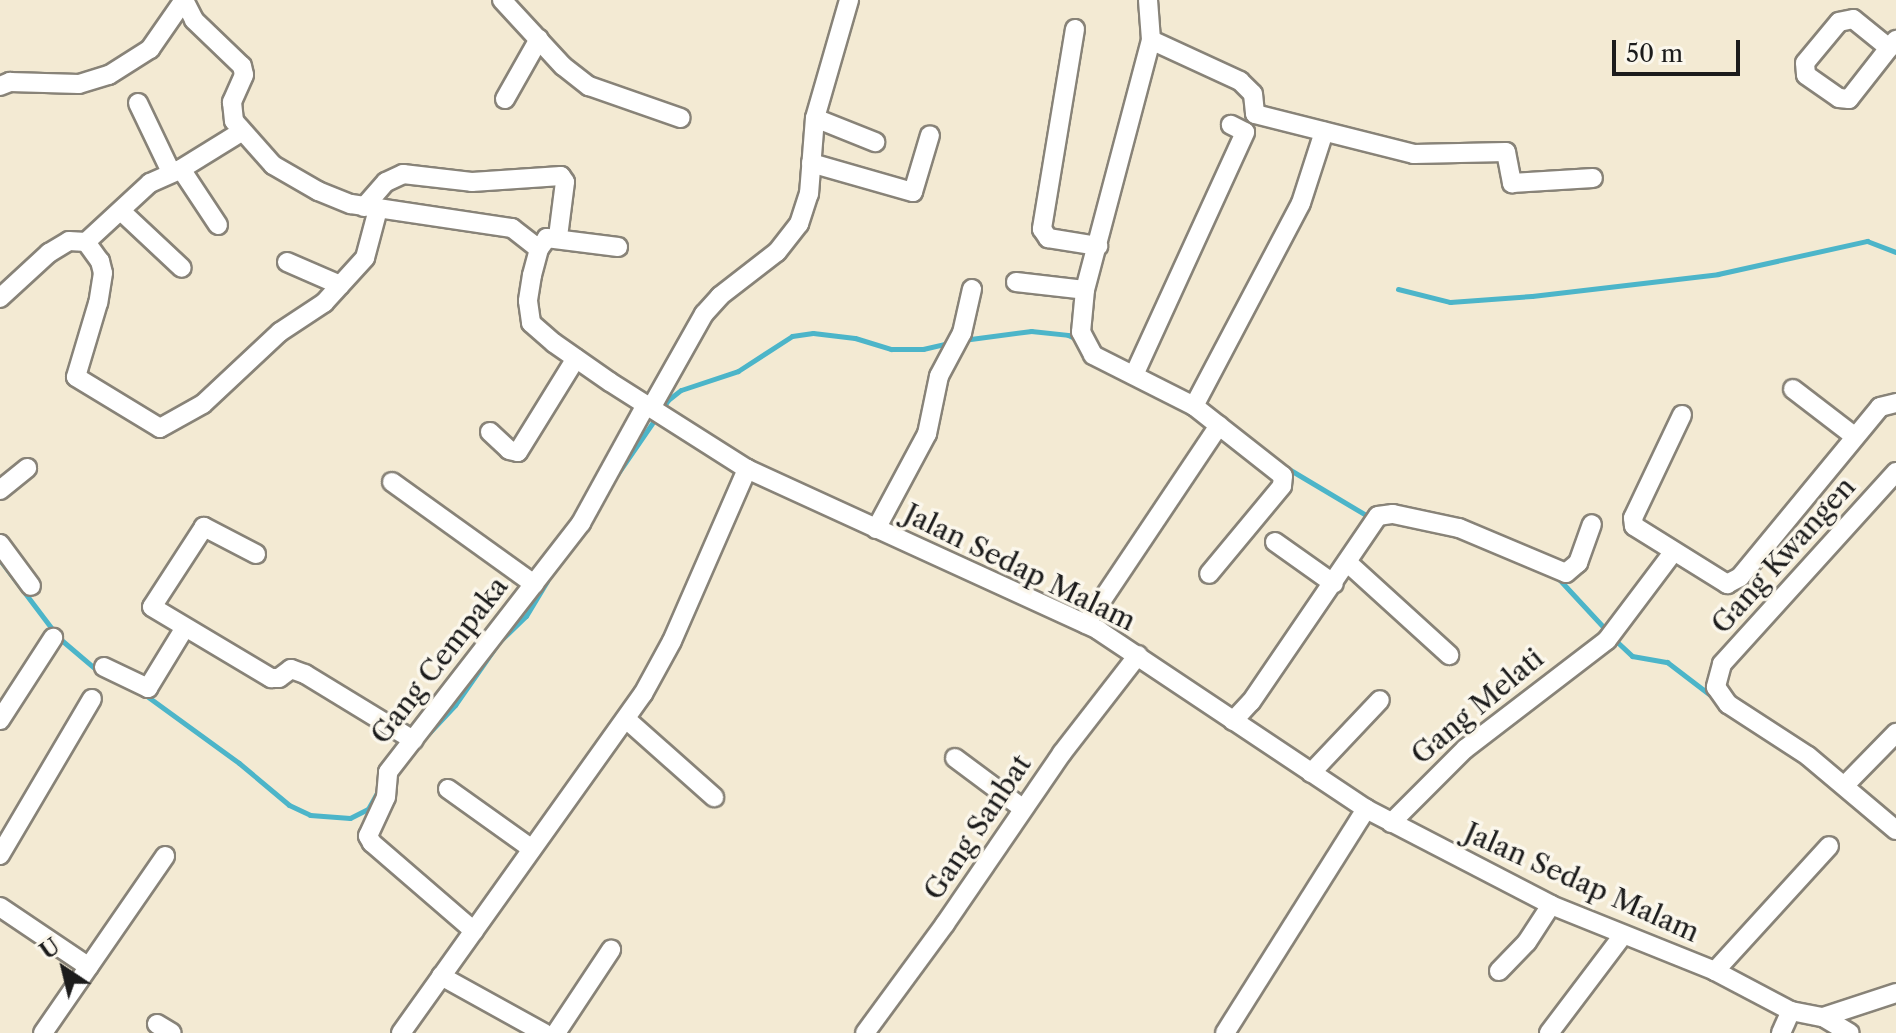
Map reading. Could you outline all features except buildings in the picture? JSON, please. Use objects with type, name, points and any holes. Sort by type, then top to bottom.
[{"type":"street","points":[[0,86],[10,82],[79,84],[109,75],[150,49],[184,0],[194,20],[242,66],[244,75],[231,111],[241,132],[273,165],[292,176],[333,197],[371,208],[512,228],[539,249],[547,238],[558,237],[618,247]]},
{"type":"street","name":"Gang Cempaka","points":[[474,931],[372,843],[370,829],[387,782],[413,740],[581,523],[654,410],[704,314],[720,296],[777,252],[799,224],[809,194],[815,118],[849,0]]},
{"type":"street","points":[[1148,0],[1151,40],[1085,290],[1084,344],[1195,403],[1279,471],[1284,480],[1209,574]]},
{"type":"street","points":[[510,3],[573,75],[589,86],[681,118]]},
{"type":"street","points":[[1853,19],[1893,44],[1849,99],[1839,98],[1806,75],[1805,63],[1839,22],[1853,19]]},
{"type":"street","points":[[1075,29],[1042,229],[1048,238],[1098,246]]},
{"type":"street","points":[[505,99],[539,39]]},
{"type":"street","points":[[1151,40],[1240,81],[1253,94],[1255,114],[1414,154],[1506,152],[1512,183],[1593,178]]},
{"type":"street","points":[[138,103],[176,171],[218,225]]},
{"type":"street","points":[[815,118],[875,142]]},
{"type":"street","points":[[1136,371],[1245,132],[1231,125]]},
{"type":"street","points":[[0,298],[31,267],[63,244],[86,242],[150,183],[241,132]]},
{"type":"street","points":[[1195,403],[1301,203],[1324,132]]},
{"type":"street","points":[[811,163],[913,192],[930,135]]},
{"type":"street","points":[[86,242],[100,261],[103,273],[98,303],[76,377],[157,427],[203,404],[266,343],[320,307],[369,250],[371,208],[380,187],[403,174],[472,182],[561,176],[565,182],[558,237]]},
{"type":"street","points":[[121,211],[182,268]]},
{"type":"street","name":"Jalan Sedap Malam","points":[[539,249],[528,313],[537,330],[576,358],[747,469],[1086,624],[1138,655],[1311,773],[1391,823],[1551,905],[1715,971],[1791,1011],[1823,1017],[1896,993]]},
{"type":"street","points":[[287,262],[340,285]]},
{"type":"street","points":[[1016,282],[1085,290]]},
{"type":"street","points":[[876,529],[927,434],[939,376],[958,340],[972,289]]},
{"type":"street","points":[[490,432],[509,450],[518,452],[576,358]]},
{"type":"street","points":[[1793,389],[1854,436]]},
{"type":"street","points":[[1682,415],[1633,518],[1636,528],[1722,583],[1734,582],[1880,407],[1896,403]]},
{"type":"street","points":[[1086,624],[1219,425]]},
{"type":"street","points":[[0,490],[27,468]]},
{"type":"street","points":[[401,1033],[626,719],[662,660],[747,469]]},
{"type":"street","name":"Gang Kwangen","points":[[1896,472],[1722,664],[1716,687],[1728,704],[1767,726],[1845,785],[1896,830]]},
{"type":"street","points":[[392,482],[534,584]]},
{"type":"street","points":[[1233,721],[1251,702],[1334,584],[1375,519],[1393,514],[1459,528],[1527,554],[1559,573],[1566,573],[1578,563],[1592,524]]},
{"type":"street","points":[[256,554],[209,527],[201,528],[152,605],[154,610],[271,678],[279,678],[288,669],[297,670],[413,740]]},
{"type":"street","points":[[1275,542],[1334,584]]},
{"type":"street","points":[[0,544],[31,586]]},
{"type":"street","name":"Gang Melati","points":[[1391,823],[1465,749],[1612,634],[1674,551]]},
{"type":"street","points":[[1348,563],[1449,655]]},
{"type":"street","points":[[104,667],[148,688],[184,629]]},
{"type":"street","points":[[0,720],[53,638]]},
{"type":"street","name":"Gang Sanbat","points":[[865,1033],[945,924],[1022,808],[1138,655]]},
{"type":"street","points":[[0,855],[92,699]]},
{"type":"street","points":[[1311,773],[1380,700]]},
{"type":"street","points":[[626,719],[714,797]]},
{"type":"street","points":[[1845,785],[1896,733]]},
{"type":"street","points":[[955,758],[1022,808]]},
{"type":"street","points":[[448,789],[532,849]]},
{"type":"street","points":[[1225,1033],[1366,809]]},
{"type":"street","points":[[1715,971],[1829,846]]},
{"type":"street","points":[[43,1033],[165,856]]},
{"type":"street","points":[[1499,971],[1527,942],[1551,905]]},
{"type":"street","points":[[0,907],[89,967]]},
{"type":"street","points":[[1549,1033],[1623,935]]},
{"type":"street","points":[[556,1033],[611,950]]},
{"type":"street","points":[[441,976],[544,1033]]},
{"type":"street","points":[[1781,1033],[1791,1011]]},
{"type":"street","points":[[1823,1017],[1850,1033]]},
{"type":"waterway","points":[[1398,289],[1450,302],[1532,296],[1718,274],[1867,241],[1896,252]]},
{"type":"waterway","points":[[963,340],[1031,331],[1068,335],[1079,340]]},
{"type":"waterway","points":[[616,476],[668,400],[681,390],[738,371],[792,336],[813,333],[855,338],[891,349],[923,349],[949,343]]},
{"type":"waterway","points":[[1287,468],[1371,518]]},
{"type":"waterway","points":[[0,560],[59,638],[99,672]]},
{"type":"waterway","points":[[1557,577],[1607,631]]},
{"type":"waterway","points":[[428,734],[455,705],[499,642],[526,616],[547,581]]},
{"type":"waterway","points":[[1614,639],[1632,656],[1667,662],[1713,697]]},
{"type":"waterway","points":[[144,694],[239,763],[289,805],[310,815],[350,818],[368,809],[379,789]]}]
